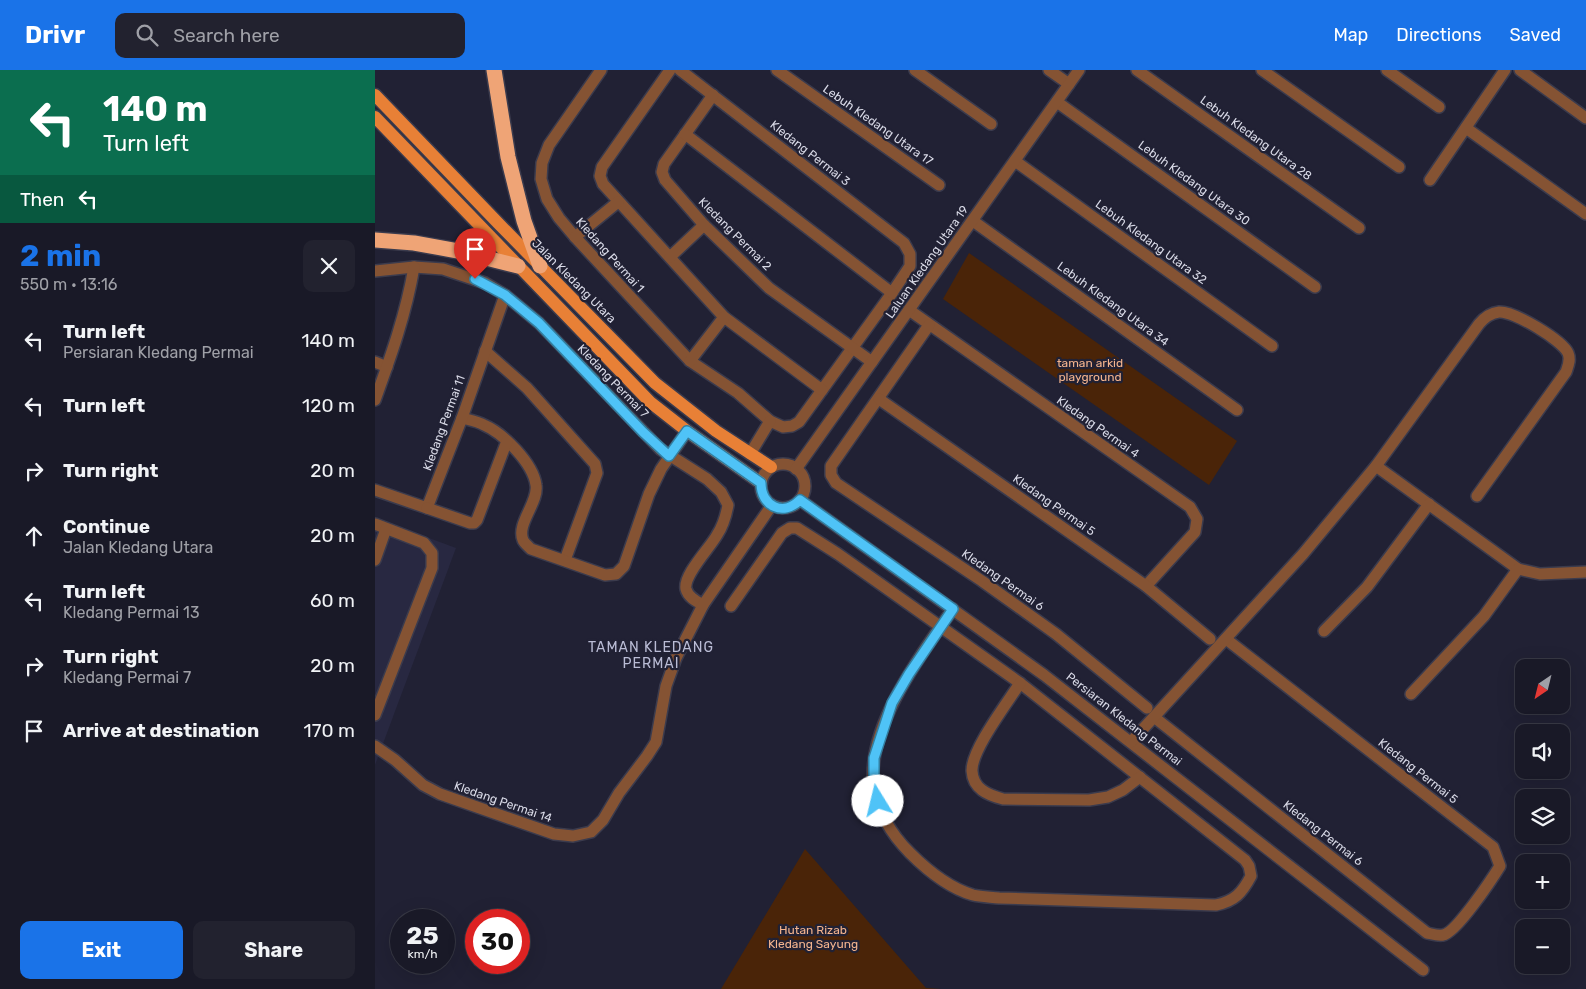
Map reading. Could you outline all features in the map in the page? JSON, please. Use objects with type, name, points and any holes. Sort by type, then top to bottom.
[{"type":"highway","points":[[494,70],[508,157],[525,221],[540,266]]},
{"type":"highway","points":[[375,240],[415,243],[458,251],[518,266]]},
{"type":"main road","name":"Jalan Kledang Utara","points":[[375,95],[655,383],[687,410],[771,468]]},
{"type":"main road","points":[[375,117],[650,402],[687,431],[761,483]]},
{"type":"street","name":"Kledang Permai 1","points":[[601,70],[549,145],[542,163],[541,179],[547,199],[575,238],[689,361],[738,394],[770,420]]},
{"type":"street","points":[[670,70],[602,168],[600,176],[603,184],[724,316],[823,390]]},
{"type":"street","name":"Kledang Permai 3","points":[[680,70],[904,243],[909,254],[910,266],[892,293]]},
{"type":"street","name":"Lebuh Kledang Utara 17","points":[[777,70],[939,185]]},
{"type":"street","points":[[915,70],[991,124]]},
{"type":"street","points":[[1049,70],[1069,84]]},
{"type":"street","name":"Laluan Kledang Utara 19","points":[[796,469],[1079,70]]},
{"type":"street","name":"Lebuh Kledang Utara 28","points":[[1137,70],[1359,228]]},
{"type":"street","points":[[1262,70],[1399,167]]},
{"type":"street","points":[[1387,70],[1439,107]]},
{"type":"street","points":[[1430,180],[1505,70]]},
{"type":"street","points":[[1519,70],[1586,118]]},
{"type":"street","name":"Kledang Permai 2","points":[[713,95],[664,164],[662,172],[665,180],[704,225],[769,288],[872,362]]},
{"type":"street","name":"Lebuh Kledang Utara 30","points":[[1057,102],[1315,287]]},
{"type":"street","points":[[1466,128],[1586,214]]},
{"type":"street","points":[[685,134],[892,293],[799,422],[792,426],[783,427],[770,420],[750,454]]},
{"type":"street","name":"Lebuh Kledang Utara 32","points":[[1015,161],[1271,346]]},
{"type":"street","points":[[575,238],[618,202]]},
{"type":"street","name":"Lebuh Kledang Utara 34","points":[[973,221],[1237,410]]},
{"type":"street","points":[[670,257],[704,225]]},
{"type":"street","points":[[375,400],[401,324],[414,268]]},
{"type":"street","name":"Kledang Permai 7","points":[[375,271],[414,268],[443,269],[485,283],[505,295],[539,323],[643,432],[669,456]]},
{"type":"street","name":"Kledang Permai 11","points":[[427,508],[505,295]]},
{"type":"street","name":"Kledang Permai 4","points":[[909,310],[1190,508],[1197,519],[1195,532],[1146,586]]},
{"type":"street","points":[[1131,742],[1151,712],[1226,639],[1303,554],[1376,466],[1479,324],[1486,317],[1499,312],[1511,314],[1557,340],[1569,354],[1569,363],[1566,372],[1477,496]]},
{"type":"street","points":[[689,361],[724,316]]},
{"type":"street","points":[[879,399],[929,325]]},
{"type":"street","points":[[485,351],[527,388],[595,464],[597,473],[565,560]]},
{"type":"street","points":[[375,362],[387,366]]},
{"type":"street","name":"Kledang Permai 6","points":[[879,399],[831,466],[831,475],[836,483],[982,581],[1056,634],[1427,933]]},
{"type":"street","name":"Kledang Permai 5","points":[[879,399],[1146,586],[1210,639]]},
{"type":"street","points":[[461,418],[474,420],[486,426],[507,441],[519,453],[533,474],[537,486],[533,504],[522,531],[523,541],[531,549],[605,575],[616,574],[624,566],[649,494],[661,469],[687,431]]},
{"type":"street","points":[[375,490],[474,523],[507,441]]},
{"type":"street","points":[[669,456],[707,479],[721,492],[728,505],[718,534],[688,576],[685,587],[689,596],[703,605]]},
{"type":"street","points":[[784,464],[796,469],[803,478],[805,484],[803,495],[795,504],[784,508],[772,505],[763,496],[761,483],[766,471],[771,468],[784,464]]},
{"type":"street","points":[[1376,466],[1518,569],[1540,574],[1586,572]]},
{"type":"street","name":"Persiaran Kledang Permai","points":[[800,500],[953,609],[1131,742],[1423,970]]},
{"type":"street","points":[[1324,631],[1367,587],[1429,504]]},
{"type":"street","name":"Kledang Permai 14","points":[[375,746],[395,760],[423,785],[440,794],[554,834],[573,836],[591,832],[603,820],[619,793],[656,742],[667,686],[674,665],[703,605],[772,505]]},
{"type":"street","points":[[375,524],[424,542],[432,554],[432,568],[375,715]]},
{"type":"street","points":[[731,606],[782,533],[790,528],[797,528],[839,554],[941,628],[1020,683],[1245,860],[1249,866],[1251,876],[1237,896],[1228,902],[1216,905],[999,898],[973,895],[925,868],[904,847],[884,819],[874,786],[874,758],[892,703],[909,674],[941,628],[953,609]]},
{"type":"street","points":[[375,560],[387,529]]},
{"type":"street","points":[[1411,694],[1484,616],[1518,569]]},
{"type":"street","name":"Kledang Permai 5","points":[[1226,639],[1493,847],[1500,866],[1491,881],[1453,930],[1443,935],[1427,933]]},
{"type":"street","points":[[1020,683],[975,755],[972,770],[981,790],[990,796],[1003,799],[1089,800],[1108,797],[1123,790],[1139,777]]},
{"type":"shaded area","points":[[375,518],[456,548],[375,765]]},
{"type":"green space","name":"taman arkid playground","points":[[969,253],[1237,441],[1209,485],[943,299]]},
{"type":"green space","name":"Hutan Rizab Kledang Sayung","points":[[805,849],[926,988],[941,989],[721,989]]},
{"type":"district","name":"TAMAN KLEDANG PERMAI","points":[[651,656]]},
{"type":"route","points":[[475,279],[505,295],[539,323],[643,432],[669,456],[687,431],[761,483],[763,496],[772,505],[777,508],[790,507],[800,500],[953,609],[909,674],[892,703],[874,758],[874,786],[878,801]]}]
